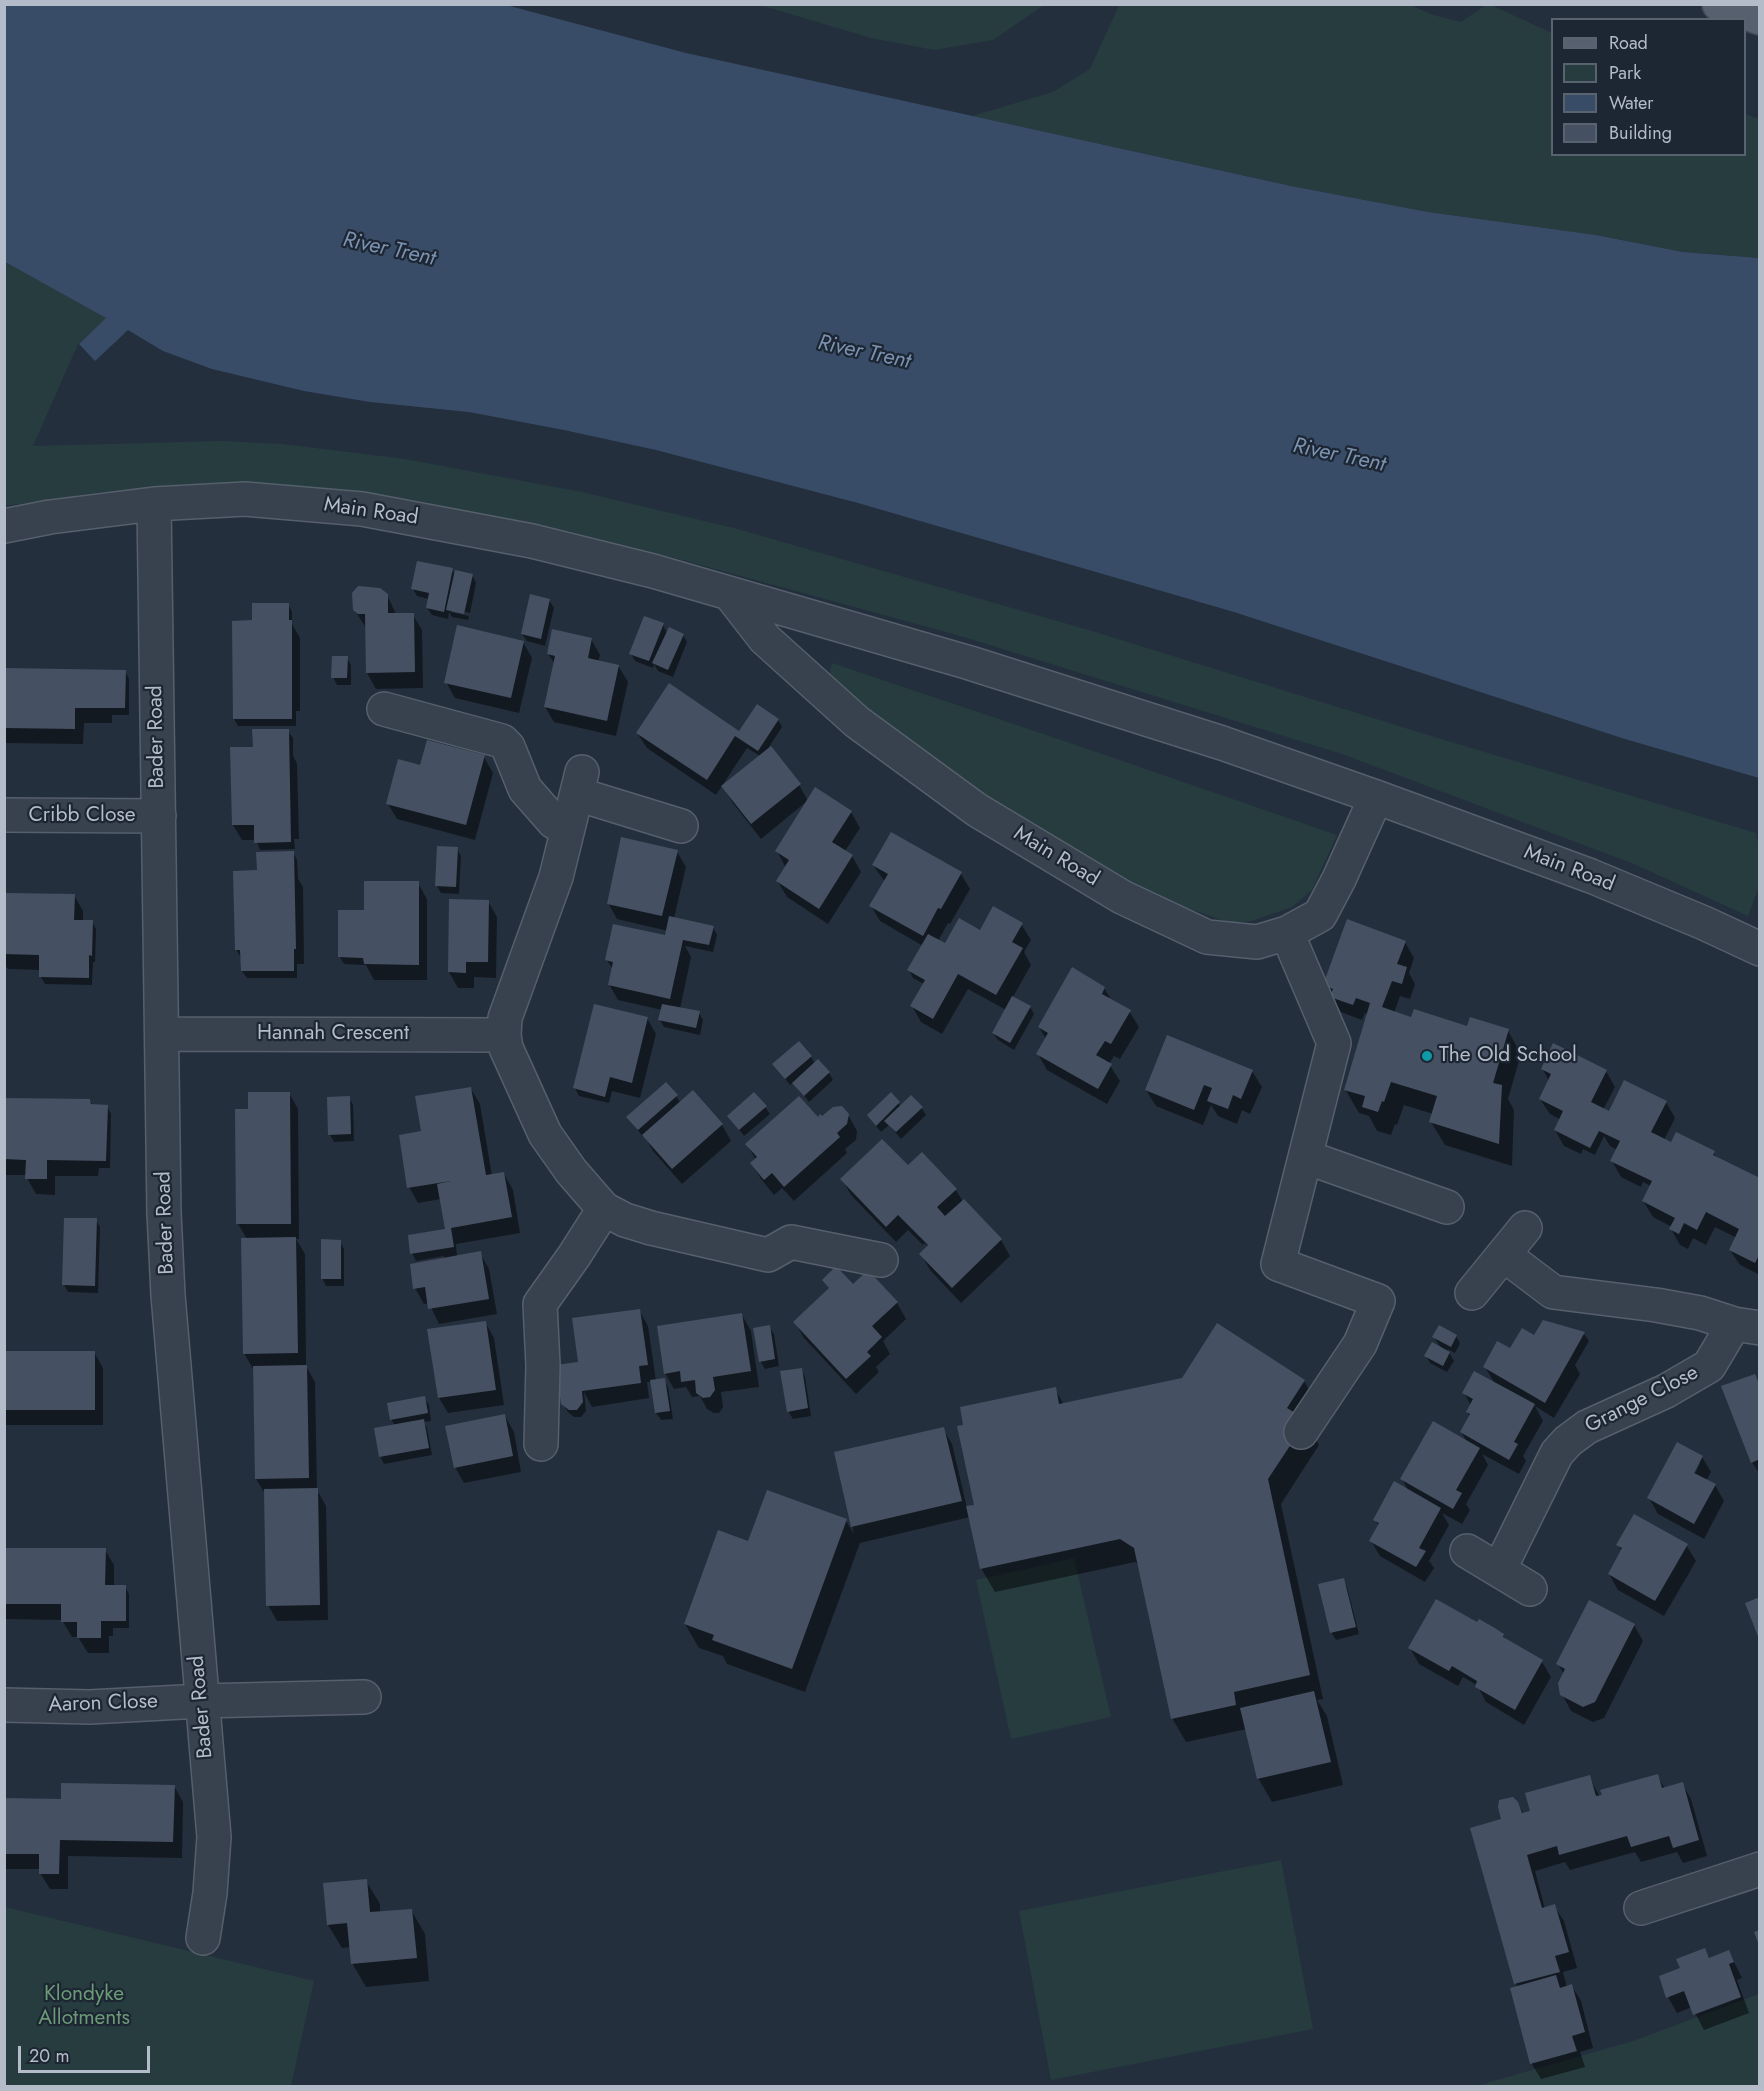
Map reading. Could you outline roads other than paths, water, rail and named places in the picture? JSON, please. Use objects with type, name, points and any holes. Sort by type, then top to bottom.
[{"type":"main road","points":[[1719,4],[1760,18]]},
{"type":"street","name":"Main Road","points":[[4,526],[50,517],[153,504],[245,499],[362,509],[532,541],[653,571],[970,663],[1222,743],[1591,876],[1760,949]]},
{"type":"street","name":"Bader Road","points":[[153,504],[164,1202],[168,1295],[214,1837],[210,1893],[203,1938]]},
{"type":"street","name":"Main Road","points":[[730,594],[765,639],[857,722],[977,810],[1122,897],[1207,937],[1257,942],[1287,933],[1320,915],[1376,797]]},
{"type":"street","points":[[384,709],[502,741],[508,747],[525,789],[561,824]]},
{"type":"street","points":[[681,826],[579,783],[561,824],[556,877],[506,1018],[504,1035],[506,1048],[545,1134],[571,1171],[604,1209],[626,1220],[768,1255],[791,1242],[881,1260]]},
{"type":"street","points":[[517,812],[561,824]]},
{"type":"street","name":"Cribb Close","points":[[4,815],[159,816]]},
{"type":"street","points":[[1287,933],[1334,1043],[1278,1264],[1378,1301],[1360,1344],[1301,1432]]},
{"type":"street","name":"Hannah Crescent","points":[[162,1034],[504,1035]]},
{"type":"street","points":[[1306,1157],[1447,1207]]},
{"type":"street","points":[[541,1444],[543,1365],[540,1304],[604,1209]]},
{"type":"street","points":[[1472,1293],[1525,1228]]},
{"type":"street","points":[[1504,1255],[1553,1292],[1700,1312],[1747,1326]]},
{"type":"street","name":"Grange Close","points":[[1499,1570],[1557,1453],[1568,1442],[1587,1427],[1666,1391],[1709,1366],[1747,1326]]},
{"type":"street","points":[[1467,1551],[1530,1589]]},
{"type":"street","name":"Aaron Close","points":[[4,1705],[90,1707],[201,1701],[364,1697]]},
{"type":"street","points":[[1641,1908],[1760,1869]]},
{"type":"water","name":"River Trent","points":[[5,4],[506,5],[686,53],[1291,186],[1428,212],[1596,235],[1683,252],[1759,258],[1759,778],[1625,739],[1234,612],[858,503],[656,450],[469,412],[370,402],[304,391],[212,369],[163,351],[128,330],[95,361],[79,344],[106,318],[5,263]]},
{"type":"place","name":"The Old School","points":[[1427,1056]]},
{"type":"park label","name":"Klondyke Allotments","points":[[84,2007]]}]
